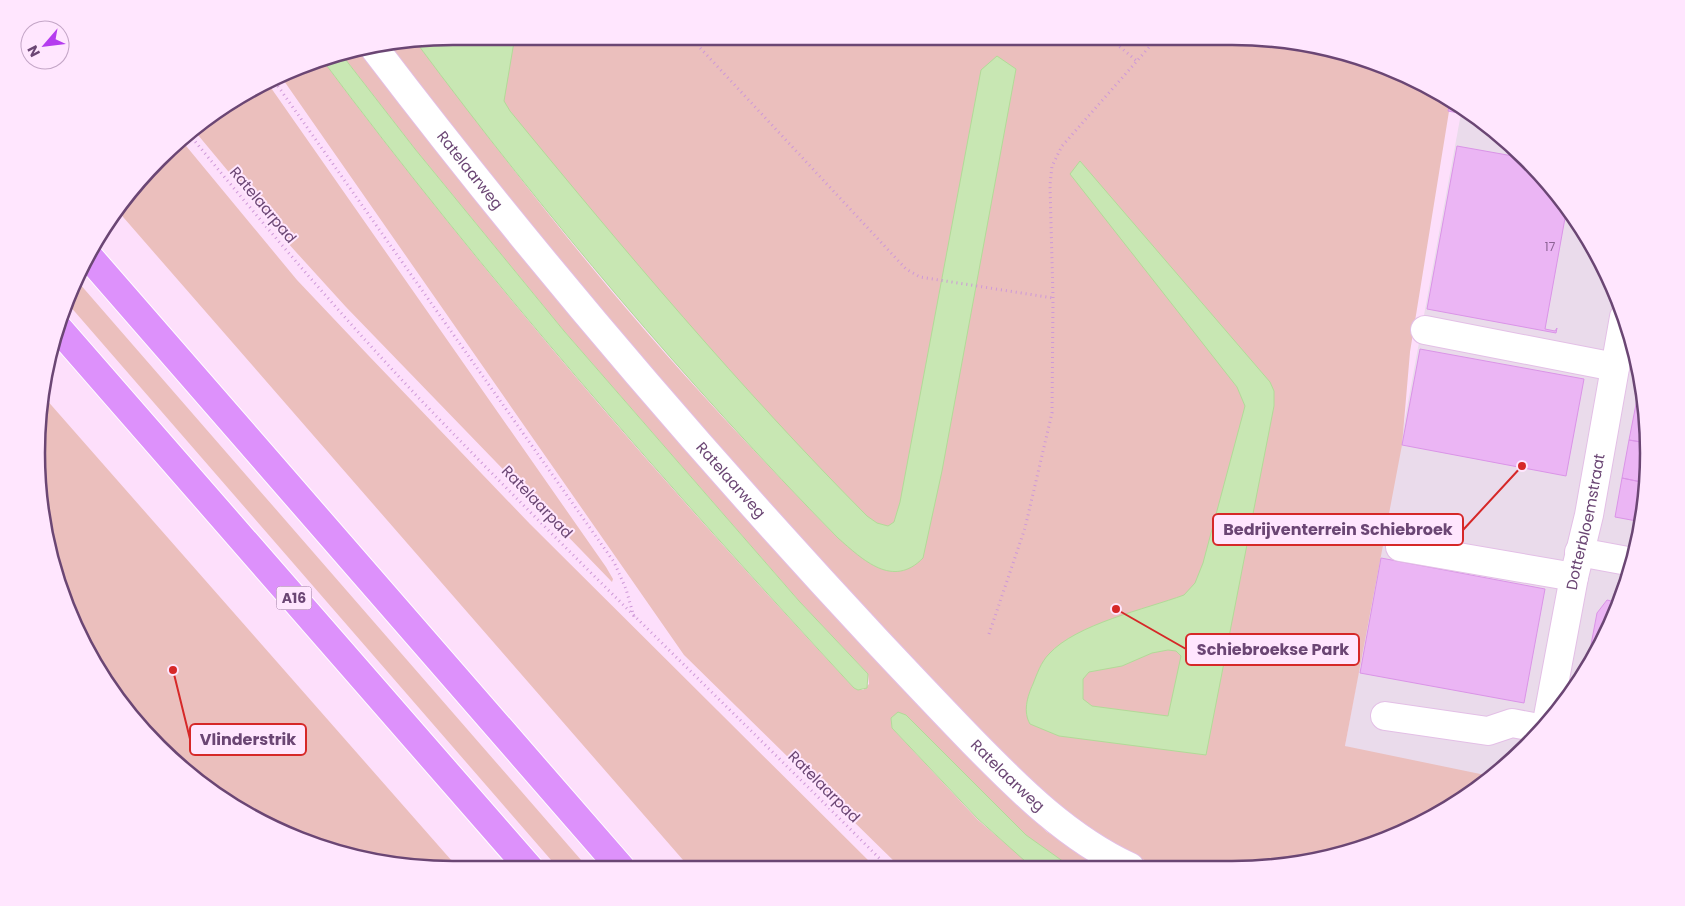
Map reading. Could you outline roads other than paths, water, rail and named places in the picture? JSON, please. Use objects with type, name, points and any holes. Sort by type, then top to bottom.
[{"type":"highway","points":[[93,262],[615,861]]},
{"type":"highway","name":"A16","points":[[63,334],[524,861]]},
{"type":"street","name":"Ratelaarweg","points":[[378,52],[436,128],[567,289],[710,456],[835,595],[1020,790],[1066,829],[1117,861]]},
{"type":"street","points":[[1425,330],[1615,367]]},
{"type":"street","name":"Dotterbloemstraat","points":[[1548,711],[1576,564],[1589,515],[1621,332]]},
{"type":"street","points":[[1400,547],[1576,564],[1625,562]]},
{"type":"street","points":[[1385,716],[1488,731],[1512,722],[1535,726]]},
{"type":"place","name":"Bedrijventerrein Schiebroek","points":[[1522,466]]},
{"type":"place","name":"Schiebroekse Park","points":[[1116,609]]},
{"type":"place","name":"Vlinderstrik","points":[[173,670]]}]
